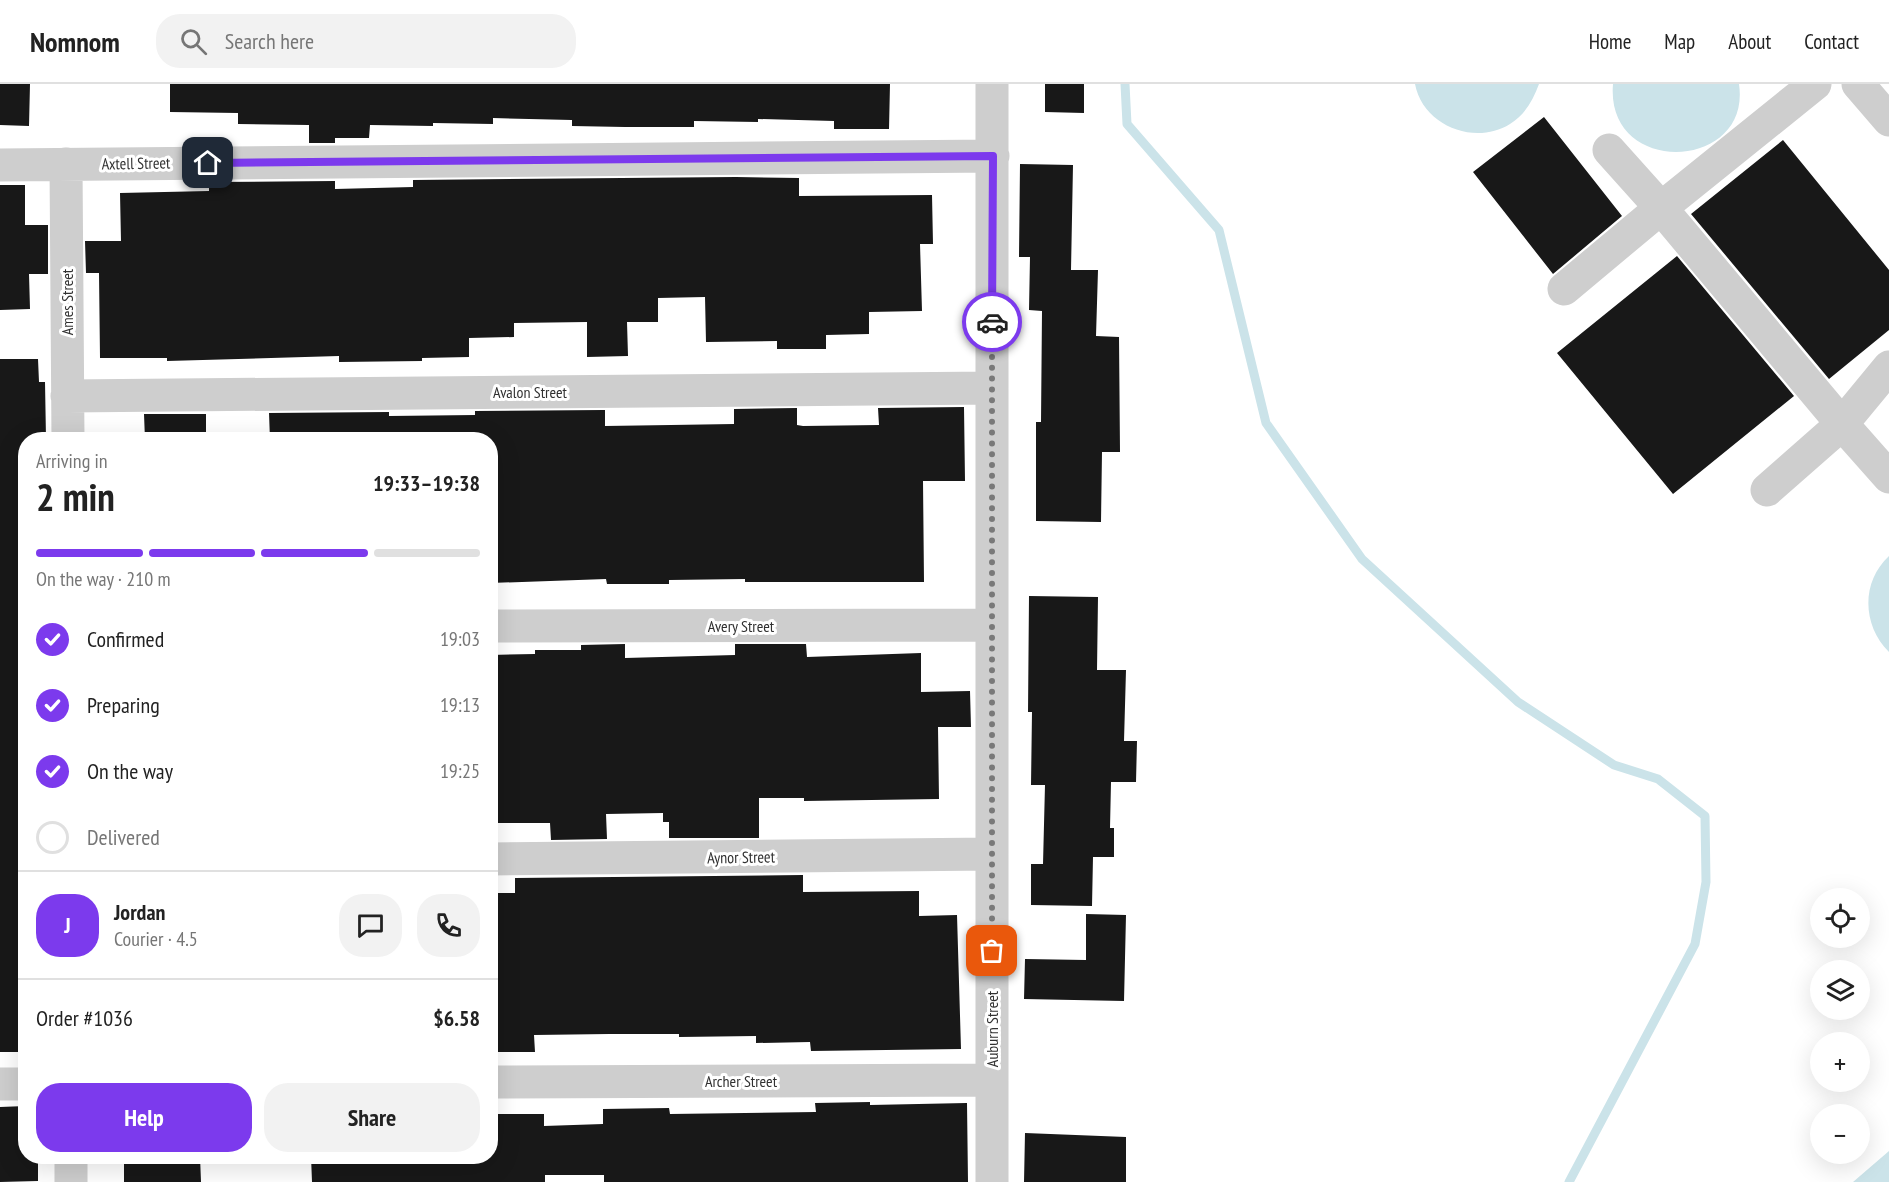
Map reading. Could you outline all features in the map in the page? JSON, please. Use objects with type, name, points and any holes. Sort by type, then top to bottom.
[{"type":"street","name":"Auburn Street","points":[[992,84],[992,1182]]},
{"type":"street","points":[[1564,289],[1815,84]]},
{"type":"street","points":[[1858,84],[1889,120]]},
{"type":"street","points":[[1609,150],[1889,477]]},
{"type":"street","name":"Axtell Street","points":[[0,165],[993,156]]},
{"type":"street","name":"Ames Street","points":[[66,164],[68,432]]},
{"type":"street","points":[[1767,490],[1842,424],[1889,367]]},
{"type":"street","name":"Avalon Street","points":[[67,396],[992,388]]},
{"type":"street","name":"Avery Street","points":[[498,626],[992,625]]},
{"type":"street","name":"Aynor Street","points":[[498,859],[992,854]]},
{"type":"street","name":"Archer Street","points":[[498,1082],[992,1080]]},
{"type":"street","points":[[0,1084],[18,1084]]},
{"type":"street","points":[[71,1164],[71,1182]]},
{"type":"water","points":[[1415,84],[1539,84],[1528,107],[1520,116],[1510,124],[1482,133],[1452,128],[1439,121],[1420,99]]},
{"type":"water","points":[[1613,84],[1739,84],[1737,113],[1724,134],[1703,147],[1678,152],[1653,148],[1631,136],[1617,115]]},
{"type":"water","points":[[1889,556],[1889,652],[1874,629],[1868,604],[1873,578]]},
{"type":"water","points":[[1889,1151],[1889,1182],[1853,1182]]},
{"type":"building","points":[[0,84],[30,84],[29,126],[0,125]]},
{"type":"building","points":[[170,84],[890,84],[889,129],[834,129],[834,121],[758,119],[758,122],[694,121],[694,127],[625,127],[572,126],[572,120],[493,118],[493,124],[370,125],[369,138],[335,138],[335,143],[309,143],[309,125],[238,124],[238,113],[170,112]]},
{"type":"building","points":[[1045,84],[1084,84],[1084,113],[1045,112]]},
{"type":"building","points":[[1544,117],[1622,216],[1553,274],[1473,172]]},
{"type":"building","points":[[1783,140],[1889,270],[1889,330],[1829,379],[1691,214]]},
{"type":"building","points":[[1020,164],[1073,165],[1071,270],[1098,270],[1096,336],[1119,337],[1120,452],[1102,452],[1101,522],[1036,521],[1036,422],[1041,422],[1042,311],[1029,310],[1030,257],[1019,257]]},
{"type":"building","points":[[799,178],[799,196],[932,195],[933,244],[920,244],[922,311],[869,312],[869,334],[826,335],[826,349],[777,349],[777,341],[706,342],[705,297],[658,298],[658,322],[627,322],[628,356],[587,357],[587,322],[514,323],[514,337],[469,338],[469,357],[422,358],[422,361],[339,362],[339,356],[167,361],[167,358],[100,358],[99,273],[86,273],[85,241],[121,241],[120,193],[209,191],[209,182],[335,181],[335,189],[413,187],[413,180]]},
{"type":"building","points":[[0,185],[25,185],[25,225],[48,225],[48,274],[29,274],[30,309],[0,310]]},
{"type":"building","points":[[1677,256],[1794,396],[1673,494],[1557,353]]},
{"type":"building","points":[[0,359],[38,359],[39,382],[45,382],[46,432],[18,432],[18,1052],[0,1052]]},
{"type":"building","points":[[964,407],[965,481],[923,481],[924,582],[745,582],[745,579],[669,580],[669,584],[607,584],[606,579],[498,583],[498,432],[270,432],[269,413],[389,412],[389,416],[475,415],[475,411],[605,410],[605,426],[734,424],[734,409],[797,408],[797,425],[803,426],[879,425],[878,408]]},
{"type":"building","points":[[144,414],[206,414],[206,432],[145,432]]},
{"type":"building","points":[[1029,596],[1098,597],[1097,670],[1126,670],[1124,741],[1137,741],[1136,782],[1111,782],[1110,828],[1114,828],[1114,857],[1093,857],[1092,906],[1031,905],[1031,864],[1043,864],[1045,785],[1031,785],[1032,712],[1028,712]]},
{"type":"building","points":[[625,644],[625,658],[735,655],[735,644],[806,644],[807,657],[921,653],[921,692],[970,691],[971,727],[938,727],[939,799],[804,801],[804,798],[759,798],[759,838],[669,838],[669,822],[663,822],[663,813],[606,814],[607,839],[551,840],[550,823],[498,823],[498,655],[535,654],[535,650],[581,650],[581,645]]},
{"type":"building","points":[[803,875],[803,892],[919,891],[919,916],[957,915],[961,1049],[811,1051],[810,1042],[756,1043],[756,1036],[679,1037],[679,1034],[609,1034],[534,1035],[535,1052],[498,1052],[498,893],[515,893],[515,878]]},
{"type":"building","points":[[1086,914],[1126,915],[1124,1001],[1024,999],[1025,959],[1086,960]]},
{"type":"building","points":[[870,1102],[870,1105],[967,1103],[968,1182],[604,1182],[604,1175],[545,1175],[545,1182],[312,1182],[311,1164],[498,1164],[498,1114],[544,1114],[544,1126],[603,1124],[603,1109],[669,1108],[670,1114],[816,1112],[815,1103]]},
{"type":"building","points":[[18,1106],[18,1164],[38,1164],[38,1181],[0,1182],[0,1107]]},
{"type":"building","points":[[1025,1133],[1126,1137],[1126,1182],[1024,1182]]},
{"type":"building","points":[[124,1164],[200,1164],[201,1182],[124,1182]]},
{"type":"waterway","points":[[1125,84],[1127,124],[1219,230],[1266,423],[1362,559],[1518,702],[1614,765],[1658,779],[1705,816],[1706,882],[1695,944],[1569,1182]]},
{"type":"way so far","points":[[992,322],[992,951]]},
{"type":"route","points":[[208,163],[993,156],[992,322]]}]
